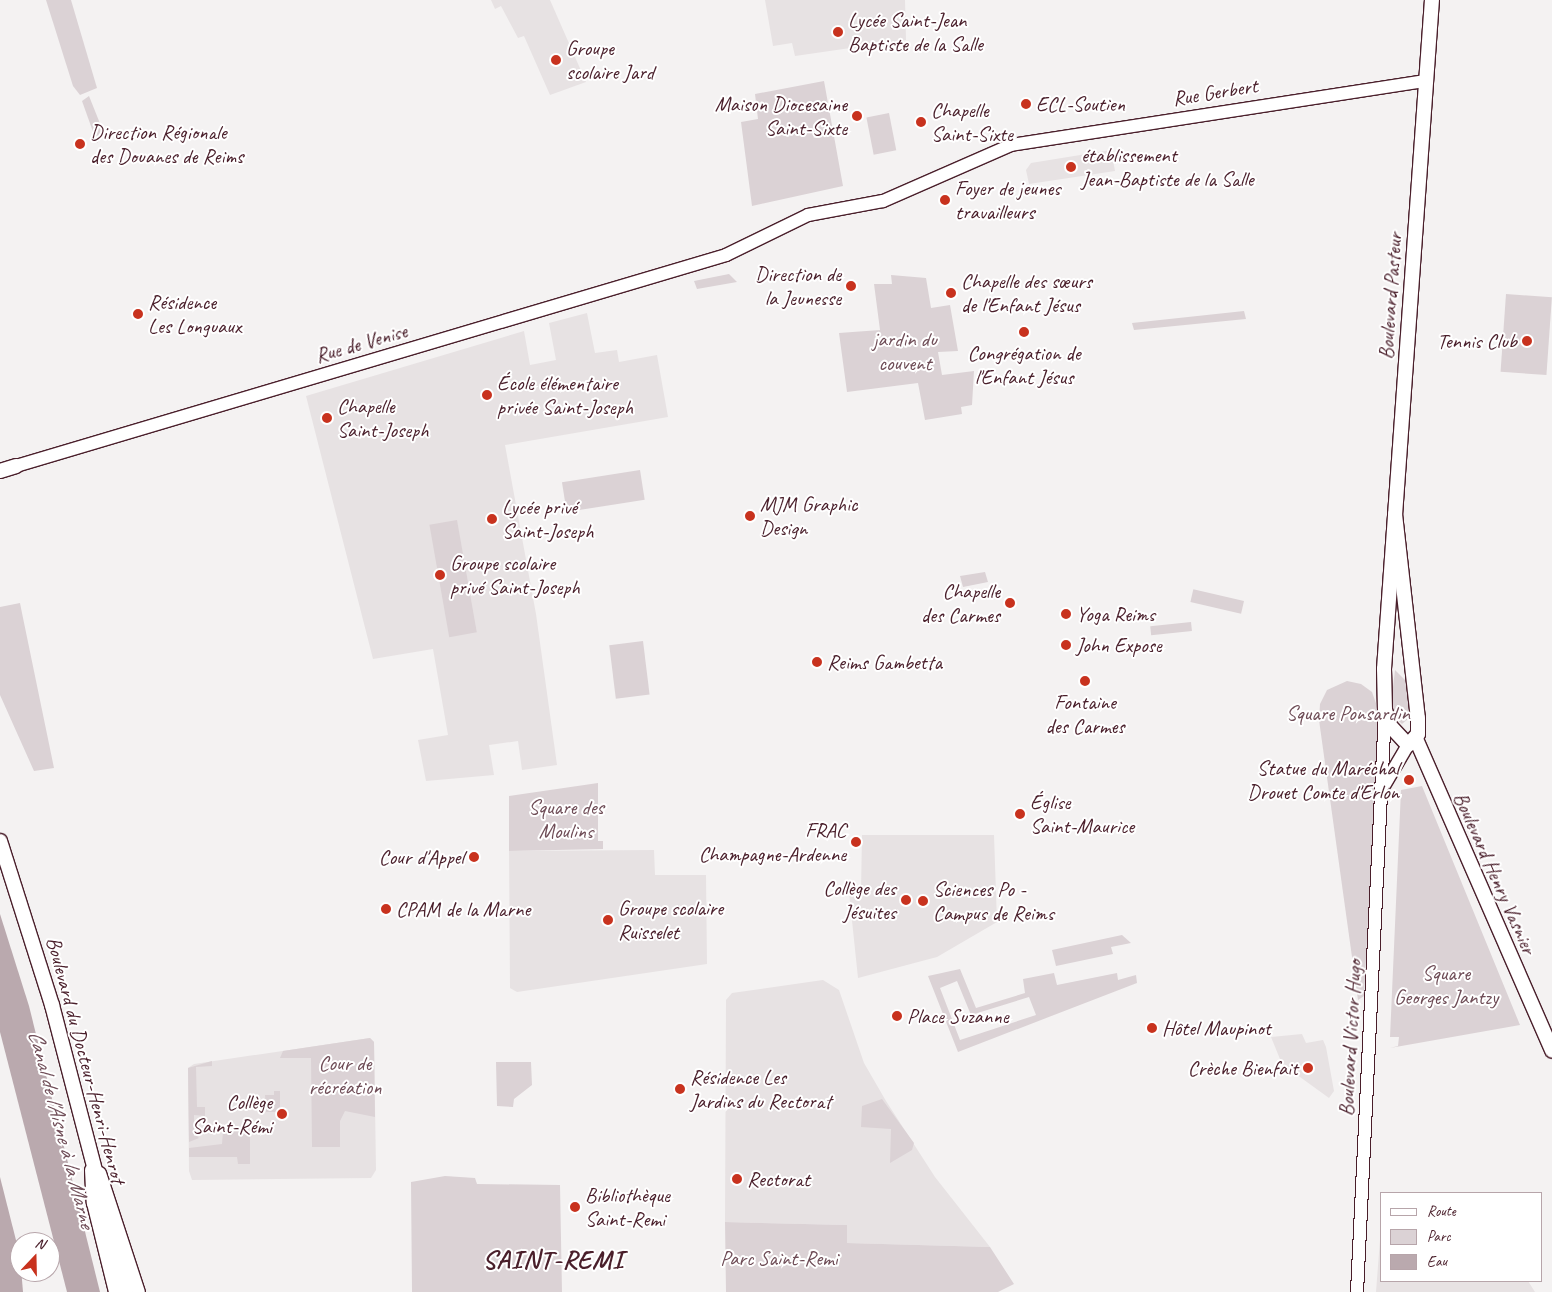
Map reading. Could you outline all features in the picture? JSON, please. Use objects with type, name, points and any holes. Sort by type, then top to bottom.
[{"type":"main road","name":"Boulevard Pasteur","points":[[1384,669],[1432,0]]},
{"type":"main road","name":"Rue de Venise","points":[[0,471],[16,466]]},
{"type":"main road","name":"Boulevard Pasteur","points":[[1395,514],[1411,632]]},
{"type":"main road","name":"Boulevard Henry Vasnier","points":[[1411,632],[1412,742],[1552,1051]]},
{"type":"main road","name":"Boulevard Victor Hugo","points":[[1384,669],[1384,710]]},
{"type":"main road","name":"Boulevard Henry Vasnier","points":[[1384,710],[1390,726],[1412,742]]},
{"type":"main road","name":"Boulevard du Docteur-Henri-Henrot","points":[[0,840],[52,1005],[127,1292]]},
{"type":"street","name":"Rue Gerbert","points":[[734,252],[808,215],[883,201],[1011,144],[1426,81]]},
{"type":"street","name":"Rue de Venise","points":[[16,466],[734,252]]},
{"type":"street","name":"Boulevard Victor Hugo","points":[[1357,1292],[1367,1040],[1384,786],[1384,710]]},
{"type":"street","name":"Boulevard Victor Hugo","points":[[1384,786],[1412,742]]},
{"type":"street","points":[[90,1150],[93,1203],[115,1292]]},
{"type":"street","points":[[90,1150],[111,1198],[139,1292]]},
{"type":"shaded area","name":"Groupe scolaire Jard","points":[[491,0],[550,0],[586,82],[550,95],[524,36],[518,38],[501,6],[495,9]]},
{"type":"shaded area","name":"Lycée Saint-Jean Baptiste de la Salle","points":[[765,0],[905,0],[906,40],[795,56],[792,43],[773,46]]},
{"type":"shaded area","name":"établissement Jean-Baptiste de la Salle","points":[[1111,150],[1115,171],[1029,184],[1026,170],[1031,163]]},
{"type":"shaded area","name":"Groupe scolaire privé Saint-Joseph","points":[[587,313],[595,353],[617,350],[619,362],[657,355],[668,417],[505,445],[536,614],[557,765],[522,770],[518,741],[489,745],[494,775],[426,781],[418,740],[448,735],[433,649],[373,659],[306,396],[524,331],[530,365],[556,360],[549,323]]},
{"type":"shaded area","name":"Sciences Po - Campus de Reims","points":[[862,835],[994,835],[997,922],[937,957],[858,978],[849,892],[861,891]]},
{"type":"shaded area","name":"Groupe scolaire Ruisselet","points":[[654,850],[655,875],[706,875],[707,964],[517,992],[510,988],[509,851]]},
{"type":"shaded area","points":[[823,980],[839,990],[864,1063],[886,1101],[935,1177],[990,1247],[846,1243],[847,1225],[725,1222],[726,1000],[732,993]]},
{"type":"shaded area","name":"Crèche Bienfait","points":[[1302,1034],[1306,1043],[1323,1040],[1326,1047],[1334,1091],[1329,1098],[1282,1064],[1271,1037]]},
{"type":"shaded area","name":"Collège Saint-Rémi","points":[[370,1038],[374,1042],[376,1170],[371,1178],[192,1180],[189,1171],[188,1068],[194,1064]]},
{"type":"shaded area","points":[[1380,1240],[1380,1282],[1529,1282],[1535,1292],[1376,1292]]},
{"type":"green space","points":[[46,0],[71,0],[97,88],[80,95],[73,86]]},
{"type":"green space","points":[[824,81],[843,186],[752,206],[741,122],[758,119],[755,94]]},
{"type":"green space","points":[[89,96],[105,136],[97,143],[82,101]]},
{"type":"green space","points":[[889,113],[896,150],[874,155],[866,117]]},
{"type":"green space","points":[[729,274],[737,282],[697,289],[694,281]]},
{"type":"green space","name":"jardin du couvent","points":[[891,275],[926,278],[931,308],[950,305],[958,351],[938,352],[942,375],[974,371],[972,405],[961,407],[962,414],[925,420],[918,383],[847,392],[839,333],[880,330],[874,284],[892,284]]},
{"type":"green space","name":"Tennis Club","points":[[1506,294],[1552,297],[1546,375],[1501,372]]},
{"type":"green space","points":[[1244,311],[1246,319],[1134,330],[1132,323]]},
{"type":"green space","points":[[640,470],[645,500],[567,512],[562,482]]},
{"type":"green space","points":[[457,520],[477,632],[449,637],[429,525]]},
{"type":"green space","points":[[985,572],[988,582],[963,587],[960,576]]},
{"type":"green space","points":[[1193,589],[1244,601],[1241,614],[1190,602]]},
{"type":"green space","points":[[20,603],[54,768],[34,771],[0,695],[0,607]]},
{"type":"green space","points":[[1191,622],[1192,631],[1151,635],[1150,626]]},
{"type":"green space","points":[[643,641],[650,695],[616,699],[609,645]]},
{"type":"green space","points":[[1395,670],[1406,681],[1414,714],[1402,724],[1390,713]]},
{"type":"green space","name":"Square Ponsardin","points":[[1347,681],[1361,684],[1372,692],[1379,712],[1364,996],[1358,1000],[1319,720],[1320,704],[1327,690]]},
{"type":"green space","name":"Square des Moulins","points":[[598,783],[598,841],[603,841],[603,849],[509,851],[509,796]]},
{"type":"green space","name":"Square Georges Jantzy","points":[[1422,786],[1520,1025],[1390,1048],[1398,1046],[1399,1037],[1390,1037],[1401,790]]},
{"type":"green space","points":[[1122,935],[1131,943],[1111,947],[1113,954],[1056,966],[1052,950]]},
{"type":"green space","points":[[960,969],[976,1008],[1025,993],[1023,979],[1054,973],[1057,985],[1117,973],[1118,980],[1136,975],[1137,983],[958,1052],[928,976]],"holes":[[[957,981],[971,1015],[1029,997],[1036,1015],[960,1040],[940,988]]]},
{"type":"green space","name":"Cour de récréation","points":[[370,1038],[374,1042],[375,1117],[345,1111],[340,1121],[340,1147],[312,1147],[311,1058],[280,1058],[283,1051]]},
{"type":"green space","points":[[212,1061],[212,1066],[196,1067],[197,1107],[205,1107],[205,1116],[194,1115],[194,1133],[199,1138],[189,1142],[188,1068]]},
{"type":"green space","points":[[496,1062],[531,1062],[532,1085],[514,1099],[513,1107],[497,1106]]},
{"type":"green space","points":[[274,1091],[280,1091],[280,1112],[266,1112],[265,1095],[274,1095]]},
{"type":"green space","points":[[882,1099],[914,1143],[912,1150],[890,1163],[891,1129],[861,1127],[862,1106]]},
{"type":"green space","points":[[223,1131],[250,1131],[250,1164],[238,1164],[237,1157],[189,1157],[189,1148],[222,1144]]},
{"type":"green space","points":[[445,1176],[475,1178],[477,1184],[560,1185],[562,1292],[412,1292],[411,1182]]},
{"type":"green space","name":"Parc Saint-Remi","points":[[725,1222],[847,1225],[847,1243],[990,1247],[1014,1284],[998,1292],[726,1292]]},
{"type":"water","points":[[0,914],[29,1006],[100,1292],[67,1292],[60,1265],[60,1232],[52,1232],[0,1032]]},
{"type":"water","points":[[0,1177],[14,1232],[10,1232],[10,1282],[22,1282],[23,1292],[0,1292]]},
{"type":"place","name":"Lycée Saint-Jean Baptiste de la Salle","points":[[838,32]]},
{"type":"place","name":"Groupe scolaire Jard","points":[[556,60]]},
{"type":"place","name":"ECL-Soutien","points":[[1026,104]]},
{"type":"place","name":"Maison Diocesaine Saint-Sixte","points":[[857,116]]},
{"type":"place","name":"Chapelle Saint-Sixte","points":[[921,122]]},
{"type":"place","name":"Direction Régionale des Douanes de Reims","points":[[80,144]]},
{"type":"place","name":"établissement Jean-Baptiste de la Salle","points":[[1071,167]]},
{"type":"place","name":"Foyer de jeunes travailleurs","points":[[945,200]]},
{"type":"place","name":"Direction de la Jeunesse","points":[[851,286]]},
{"type":"place","name":"Chapelle des sœurs de l'Enfant Jésus","points":[[951,293]]},
{"type":"place","name":"Résidence Les Longuaux","points":[[138,314]]},
{"type":"place","name":"Congrégation de l'Enfant Jésus","points":[[1024,332]]},
{"type":"place","name":"Tennis Club","points":[[1527,341]]},
{"type":"place","name":"École élémentaire privée Saint-Joseph","points":[[487,395]]},
{"type":"place","name":"Chapelle Saint-Joseph","points":[[327,418]]},
{"type":"place","name":"MJM Graphic Design","points":[[750,516]]},
{"type":"place","name":"Lycée privé Saint-Joseph","points":[[492,519]]},
{"type":"place","name":"Groupe scolaire privé Saint-Joseph","points":[[440,575]]},
{"type":"place","name":"Chapelle des Carmes","points":[[1010,603]]},
{"type":"place","name":"Yoga Reims","points":[[1066,614]]},
{"type":"place","name":"John Expose","points":[[1066,645]]},
{"type":"place","name":"Reims Gambetta","points":[[817,662]]},
{"type":"place","name":"Fontaine des Carmes","points":[[1085,681]]},
{"type":"place","name":"Statue du Maréchal Drouet Comte d'Erlon","points":[[1409,780]]},
{"type":"place","name":"Église Saint-Maurice","points":[[1020,814]]},
{"type":"place","name":"FRAC Champagne-Ardenne","points":[[856,842]]},
{"type":"place","name":"Cour d'Appel","points":[[474,857]]},
{"type":"place","name":"Collège des Jésuites","points":[[906,900]]},
{"type":"place","name":"Sciences Po - Campus de Reims","points":[[923,901]]},
{"type":"place","name":"CPAM de la Marne","points":[[386,909]]},
{"type":"place","name":"Groupe scolaire Ruisselet","points":[[608,920]]},
{"type":"place","name":"Place Suzanne","points":[[897,1016]]},
{"type":"place","name":"Hôtel Maupinot","points":[[1152,1028]]},
{"type":"place","name":"Crèche Bienfait","points":[[1308,1068]]},
{"type":"place","name":"Résidence Les Jardins du Rectorat","points":[[680,1089]]},
{"type":"place","name":"Collège Saint-Rémi","points":[[282,1114]]},
{"type":"place","name":"Rectorat","points":[[737,1179]]},
{"type":"place","name":"Bibliothèque Saint-Remi","points":[[575,1207]]},
{"type":"district","name":"SAINT-REMI","points":[[553,1260]]},
{"type":"water label","name":"Canal de l'Aisne à la Marne","points":[[61,1129]]}]
